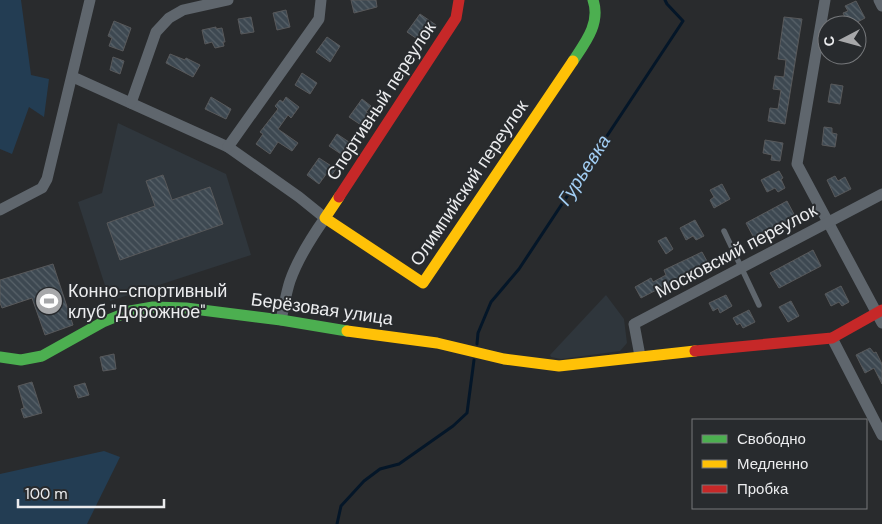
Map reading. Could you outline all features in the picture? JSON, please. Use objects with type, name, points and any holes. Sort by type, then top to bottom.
[{"type":"street","points":[[0,210],[42,188],[47,179],[90,0]]},
{"type":"street","points":[[131,103],[156,32],[170,18],[183,10],[228,0]]},
{"type":"street","points":[[228,147],[319,19],[322,0]]},
{"type":"street","name":"Спортивный переулок","points":[[325,218],[456,18],[459,0]]},
{"type":"street","name":"Олимпийский переулок","points":[[325,218],[423,283],[590,35],[596,18],[596,6],[593,0]]},
{"type":"street","points":[[825,0],[797,164],[880,316],[832,338],[882,435]]},
{"type":"street","points":[[879,0],[882,6]]},
{"type":"street","points":[[72,77],[228,147],[299,197],[325,218],[298,261],[290,282],[281,320]]},
{"type":"street","name":"Московский переулок","points":[[640,356],[634,324],[882,194]]},
{"type":"street","name":"Берёзовая улица","points":[[0,357],[22,360],[42,356],[103,322],[130,311],[153,307],[186,308],[281,320],[323,328],[437,343],[504,359],[558,366],[640,356],[832,338]]},
{"type":"lane","points":[[724,231],[759,305]]},
{"type":"shaded area","points":[[0,0],[21,0],[31,75],[49,79],[44,117],[29,107],[12,154],[0,149]]},
{"type":"shaded area","points":[[118,123],[226,174],[251,255],[110,301],[78,202],[102,193]]},
{"type":"shaded area","points":[[606,295],[624,319],[627,343],[620,351],[561,359],[551,357],[550,355]]},
{"type":"shaded area","points":[[104,451],[120,457],[87,524],[0,524],[0,474]]},
{"type":"building","points":[[351,0],[376,0],[377,7],[354,13]]},
{"type":"building","points":[[856,1],[863,15],[844,15],[843,13],[848,11],[845,6]]},
{"type":"building","points":[[286,10],[290,27],[277,30],[273,13]]},
{"type":"building","points":[[420,14],[436,25],[423,43],[407,32]]},
{"type":"building","points":[[251,17],[254,32],[241,34],[238,19]]},
{"type":"building","points":[[784,17],[802,19],[785,124],[768,121],[770,108],[778,109],[781,90],[773,89],[775,76],[784,77],[786,60],[778,59]]},
{"type":"building","points":[[114,21],[131,28],[123,51],[109,46],[112,38],[108,36]]},
{"type":"building","points":[[216,27],[216,29],[222,28],[225,42],[223,42],[224,46],[215,48],[212,42],[205,44],[202,30]]},
{"type":"building","points":[[327,37],[340,46],[330,62],[316,52]]},
{"type":"building","points":[[170,54],[185,60],[186,58],[200,65],[193,77],[166,63]]},
{"type":"building","points":[[113,57],[124,61],[120,74],[110,70]]},
{"type":"building","points":[[302,73],[317,83],[310,94],[295,85]]},
{"type":"building","points":[[831,84],[843,86],[840,104],[828,102]]},
{"type":"building","points":[[211,97],[231,109],[226,119],[205,109]]},
{"type":"building","points":[[286,97],[299,107],[291,118],[288,115],[278,129],[298,143],[292,151],[278,142],[270,154],[256,144],[263,134],[260,132],[278,109],[275,106],[280,100],[283,102]]},
{"type":"building","points":[[362,99],[371,106],[366,112],[369,114],[361,125],[349,117]]},
{"type":"building","points":[[824,127],[832,128],[832,133],[837,134],[835,147],[822,145]]},
{"type":"building","points":[[337,134],[349,142],[341,154],[329,146]]},
{"type":"building","points":[[765,140],[783,143],[780,161],[771,160],[772,155],[763,153]]},
{"type":"building","points":[[319,158],[336,169],[331,176],[327,173],[319,184],[307,175]]},
{"type":"building","points":[[779,171],[785,188],[778,192],[775,188],[767,192],[761,180]]},
{"type":"building","points":[[163,175],[172,200],[210,187],[223,224],[120,260],[107,223],[155,206],[146,181]]},
{"type":"building","points":[[835,176],[838,181],[845,177],[851,189],[835,197],[827,180]]},
{"type":"building","points":[[722,184],[730,199],[714,208],[710,200],[714,197],[710,190]]},
{"type":"building","points":[[787,201],[795,216],[754,238],[746,223]]},
{"type":"building","points":[[695,220],[704,236],[696,240],[693,236],[686,240],[680,228]]},
{"type":"building","points":[[666,237],[673,249],[666,254],[658,241]]},
{"type":"building","points":[[813,250],[821,266],[779,288],[770,273]]},
{"type":"building","points":[[702,252],[708,263],[641,298],[635,287],[651,278],[653,282],[666,275],[664,270]]},
{"type":"building","name":"Конно-спортивный клуб \"Дорожное\"","points":[[53,264],[73,325],[45,335],[32,298],[2,308],[0,303],[0,280]]},
{"type":"building","points":[[841,286],[849,302],[842,306],[839,302],[831,306],[825,294]]},
{"type":"building","points":[[726,295],[732,306],[720,313],[718,308],[713,311],[709,303]]},
{"type":"building","points":[[791,301],[799,316],[788,322],[779,307]]},
{"type":"building","points":[[749,310],[755,322],[743,328],[740,323],[737,325],[733,318]]},
{"type":"building","points":[[870,348],[874,353],[876,352],[882,364],[882,384],[874,368],[865,373],[856,355]]},
{"type":"building","points":[[114,354],[116,369],[103,371],[100,357]]},
{"type":"building","points":[[32,382],[42,413],[24,418],[21,409],[24,408],[18,386]]},
{"type":"building","points":[[85,383],[89,395],[78,398],[74,386]]},
{"type":"waterway","name":"Гурьевка","points":[[477,344],[478,333],[491,302],[519,269],[683,21],[665,0]]},
{"type":"waterway","name":"Гурьевка","points":[[337,524],[341,506],[364,481],[380,469],[399,464],[453,426],[467,413],[474,360]]},
{"type":"traffic: fast","points":[[573,61],[587,40],[593,25],[595,17],[593,0]]},
{"type":"traffic: fast","points":[[0,357],[21,360],[42,356],[103,322],[130,311],[153,307],[186,308],[281,320],[347,331]]},
{"type":"traffic: slow","points":[[339,197],[325,218],[423,283],[573,61]]},
{"type":"traffic: slow","points":[[347,331],[437,343],[504,359],[559,366],[695,351]]},
{"type":"traffic: jam","points":[[339,197],[456,18],[459,0]]},
{"type":"traffic: jam","points":[[695,351],[832,338],[882,310]]},
{"type":"place","name":"Конно-спортивный клуб \"Дорожное\"","points":[[49,301]]}]
